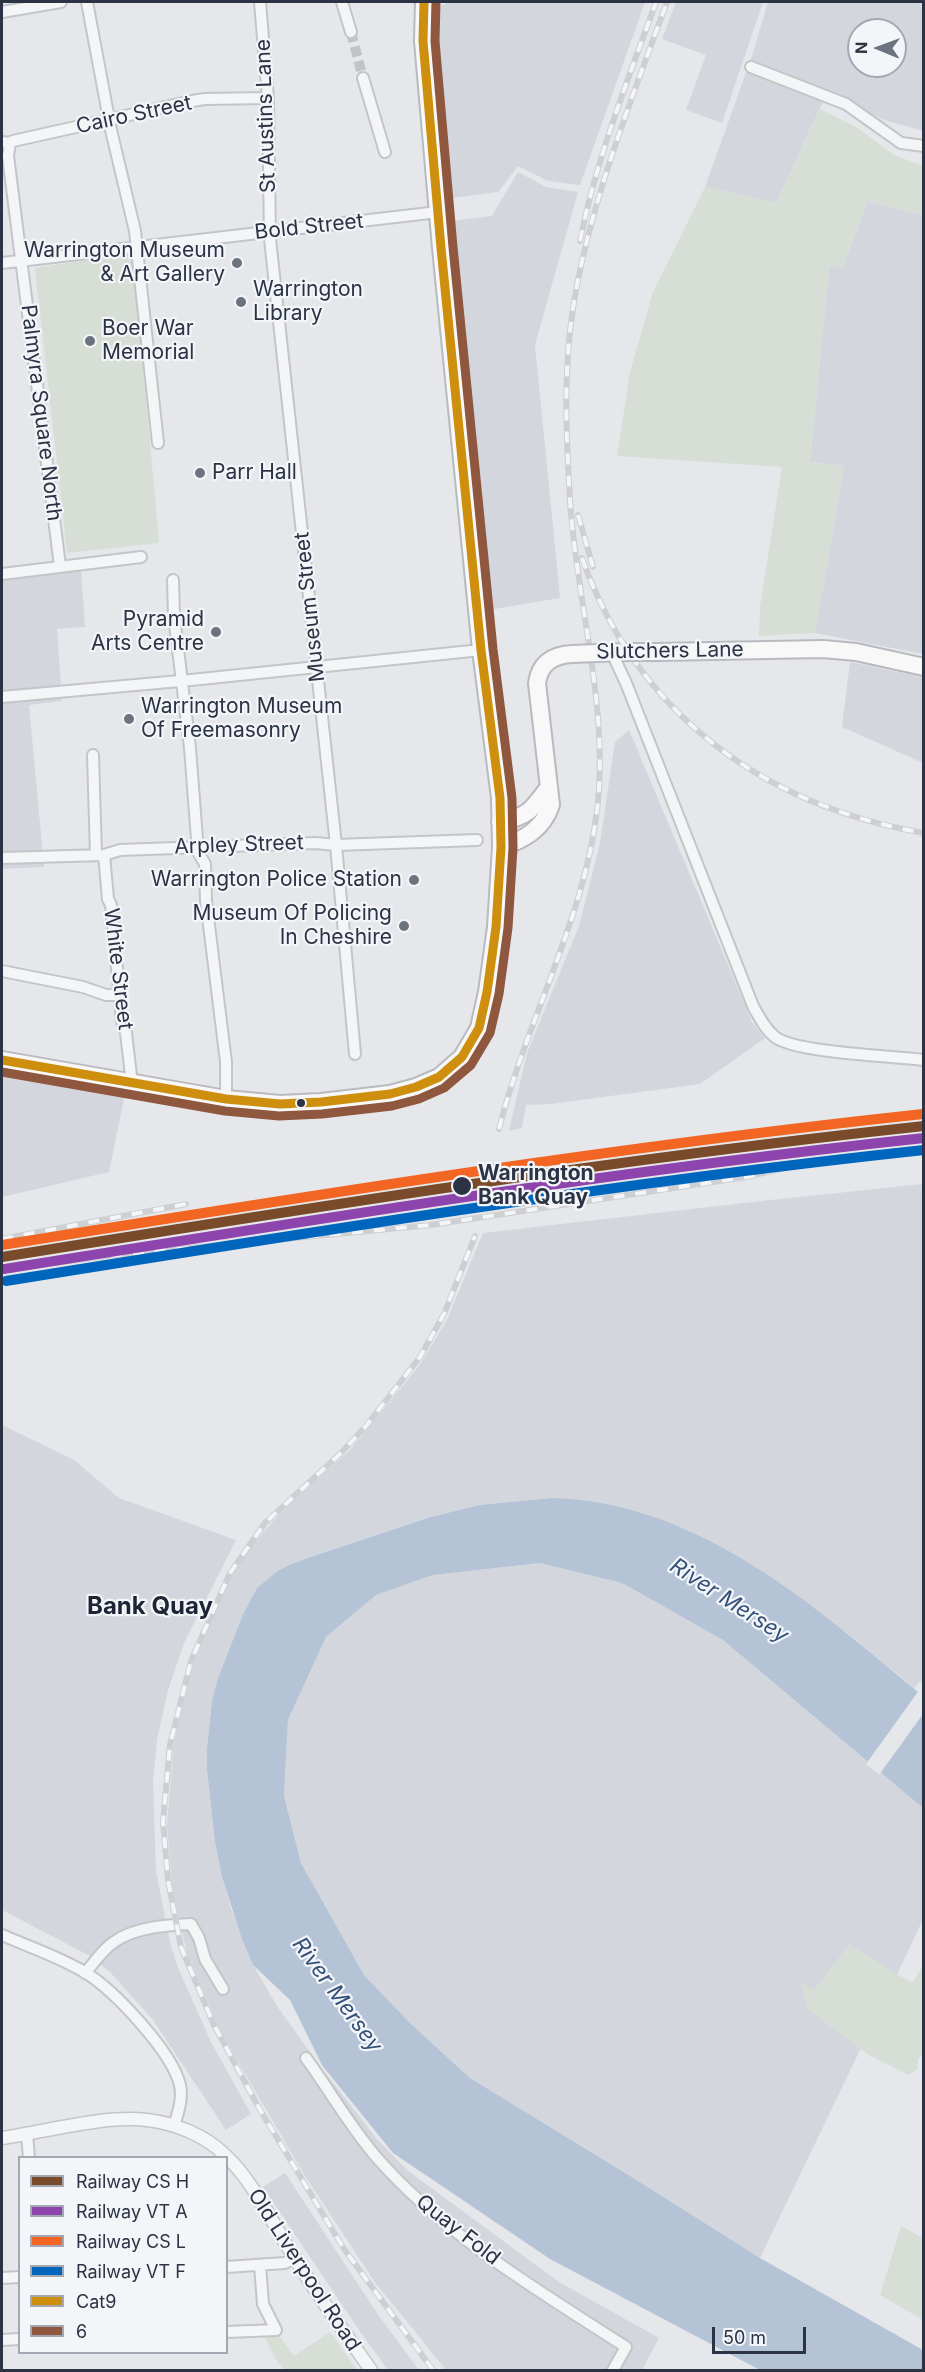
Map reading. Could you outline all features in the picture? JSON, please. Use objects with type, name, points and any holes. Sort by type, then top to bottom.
[{"type":"highway","points":[[2,1060],[225,1099],[304,1103],[366,1098],[399,1092],[426,1083],[447,1071],[462,1057],[477,1032],[486,1000],[496,927],[501,847],[500,822],[438,212],[423,41],[422,4]]},
{"type":"highway","name":"Slutchers Lane","points":[[501,847],[533,831],[547,818],[551,805],[537,683],[540,669],[544,664],[561,655],[832,650],[855,652],[924,667]]},
{"type":"highway","points":[[500,822],[526,815],[548,788]]},
{"type":"street","points":[[2,12],[61,2]]},
{"type":"street","points":[[87,2],[111,130],[137,246],[158,443]]},
{"type":"street","name":"St Austins Lane","points":[[260,2],[268,98],[270,231]]},
{"type":"street","points":[[342,2],[351,32]]},
{"type":"street","points":[[750,67],[846,104],[901,143],[924,146]]},
{"type":"street","points":[[363,78],[385,152]]},
{"type":"street","name":"Cairo Street","points":[[6,143],[205,99],[268,98]]},
{"type":"street","name":"Palmyra Square North","points":[[6,143],[60,566]]},
{"type":"street","name":"Bold Street","points":[[2,263],[438,212]]},
{"type":"street","name":"Museum Street","points":[[270,231],[336,845],[355,1054]]},
{"type":"street","points":[[2,574],[141,557]]},
{"type":"street","points":[[173,580],[174,616],[198,847],[205,864],[206,901],[226,1062],[225,1099]]},
{"type":"street","points":[[2,697],[482,650]]},
{"type":"street","points":[[612,653],[626,683],[750,999],[762,1023],[776,1038],[799,1047],[924,1060]]},
{"type":"street","name":"White Street","points":[[93,755],[100,855],[132,1084]]},
{"type":"street","name":"Arpley Street","points":[[2,858],[100,855],[120,850],[198,847],[477,840]]},
{"type":"street","points":[[2,971],[83,987],[106,995],[119,995]]},
{"type":"street","points":[[85,1973],[113,1942],[130,1934],[170,1925],[191,1924],[199,1938],[205,1959],[223,1989]]},
{"type":"street","points":[[2,1935],[85,1973],[124,2005],[148,2033],[176,2073],[180,2096],[174,2126]]},
{"type":"street","name":"Quay Fold","points":[[306,2058],[377,2157],[429,2211],[535,2289],[626,2347],[613,2370]]},
{"type":"street","name":"Old Liverpool Road","points":[[2,2138],[108,2121],[143,2120],[174,2126],[206,2140],[225,2156]]},
{"type":"street","points":[[27,2134],[29,2156]]},
{"type":"street","name":"Old Liverpool Road","points":[[228,2158],[261,2204],[294,2258],[371,2370]]},
{"type":"street","points":[[228,2267],[285,2264],[294,2258]]},
{"type":"street","points":[[228,2332],[276,2330],[263,2304],[260,2265]]},
{"type":"street","points":[[2,2278],[18,2277]]},
{"type":"street","points":[[2,2340],[18,2339]]},
{"type":"shaded area","points":[[450,2],[645,2],[580,185],[548,181],[518,166],[498,192],[452,198],[436,13],[441,6]]},
{"type":"shaded area","points":[[676,2],[763,2],[722,123],[686,110],[706,55],[662,39]]},
{"type":"shaded area","points":[[768,2],[923,2],[923,131],[884,120],[827,93],[776,203],[705,187],[752,56]]},
{"type":"shaded area","points":[[820,109],[856,127],[894,155],[923,166],[923,215],[868,201],[843,266],[829,267],[810,462],[844,466],[815,633],[759,636],[760,607],[782,467],[617,456],[630,372],[653,292],[705,187],[776,203]]},
{"type":"shaded area","points":[[518,172],[546,187],[578,192],[535,345],[560,598],[489,610],[450,221],[492,216]]},
{"type":"shaded area","points":[[868,201],[923,215],[923,654],[815,633],[844,466],[810,462],[829,267],[843,266]]},
{"type":"shaded area","points":[[133,253],[159,543],[67,553],[35,268]]},
{"type":"shaded area","points":[[81,569],[85,627],[57,629],[62,701],[29,705],[44,867],[2,869],[2,578]]},
{"type":"shaded area","points":[[850,662],[923,677],[923,763],[842,727]]},
{"type":"shaded area","points":[[629,730],[752,1022],[765,1038],[700,1084],[551,1104],[526,1105],[522,1128],[509,1131],[527,1053],[579,926],[600,843],[615,742]]},
{"type":"shaded area","points":[[2,1060],[127,1084],[109,1172],[2,1197]]},
{"type":"shaded area","points":[[923,1184],[924,1678],[914,1688],[847,1633],[723,1548],[683,1528],[642,1513],[552,1498],[479,1505],[431,1517],[299,1561],[279,1571],[257,1588],[243,1614],[218,1678],[212,1701],[207,1770],[215,1842],[222,1877],[231,1908],[253,1965],[277,2006],[322,2069],[377,2139],[407,2170],[559,2282],[659,2338],[642,2370],[446,2370],[374,2281],[305,2176],[220,2031],[187,1953],[172,1888],[167,1826],[173,1748],[190,1672],[227,1584],[246,1553],[294,1500],[350,1450],[419,1366],[447,1320],[483,1233]]},
{"type":"shaded area","points":[[2,1425],[74,1460],[119,1498],[236,1540],[184,1643],[168,1690],[157,1740],[153,1781],[156,1871],[170,1943],[178,1968],[211,2042],[251,2114],[226,2130],[153,2020],[111,1973],[90,1956],[2,1910]]},
{"type":"shaded area","points":[[540,1563],[622,1583],[723,1640],[923,1808],[923,1919],[897,1975],[849,1945],[814,1991],[801,1983],[809,2010],[861,2048],[760,2258],[470,2078],[410,2023],[364,1975],[301,1863],[284,1796],[288,1720],[326,1637],[376,1595],[433,1575]]},
{"type":"shaded area","points":[[849,1945],[912,1983],[923,1966],[923,2054],[918,2059],[918,2069],[909,2075],[869,2055],[809,2010],[800,1982],[814,1991]]},
{"type":"shaded area","points":[[285,2173],[379,2316],[419,2370],[388,2370],[359,2330],[263,2187]]},
{"type":"shaded area","points":[[901,2226],[923,2238],[923,2320],[880,2295]]},
{"type":"shaded area","points":[[330,2332],[357,2370],[284,2370],[263,2334],[278,2334],[294,2356]]},
{"type":"water","name":"River Mersey","points":[[552,1498],[606,1504],[657,1518],[706,1539],[752,1565],[797,1595],[923,1696],[923,1808],[723,1640],[622,1583],[540,1563],[433,1575],[376,1595],[326,1637],[288,1720],[284,1796],[301,1863],[364,1975],[410,2023],[470,2078],[760,2258],[923,2350],[923,2370],[760,2370],[550,2259],[393,2153],[322,2065],[290,2000],[253,1965],[222,1877],[215,1842],[207,1770],[207,1748],[212,1701],[218,1678],[243,1614],[257,1588],[279,1570],[299,1561],[431,1517],[479,1505]]},
{"type":"pier","points":[[920,1689],[924,1692],[923,1714],[879,1775],[866,1764]]},
{"type":"tunnel","points":[[351,32],[363,78]]},
{"type":"railway","points":[[580,241],[604,150],[656,2]]},
{"type":"railway","points":[[499,1129],[511,1086],[571,919],[594,833],[600,753],[594,680],[570,500],[567,426],[568,351],[574,302],[591,226],[614,150],[667,2]]},
{"type":"railway","points":[[578,515],[593,567]]},
{"type":"railway","points":[[582,558],[606,613],[636,663],[672,706],[714,744],[760,775],[811,801],[866,820],[924,833]]},
{"type":"railway","points":[[2,1270],[106,1256],[431,1225],[746,1177],[818,1160]]},
{"type":"railway","points":[[223,1237],[315,1219],[424,1203]]},
{"type":"railway","points":[[2,1239],[186,1204]]},
{"type":"railway","points":[[433,2370],[344,2249],[259,2108],[214,2025],[181,1947],[168,1880],[163,1822],[170,1745],[191,1661],[230,1573],[265,1523],[340,1454],[366,1426],[420,1357],[444,1314],[475,1236]]},
{"type":"transit line","name":"Cat9","points":[[2,1060],[226,1099],[280,1104],[321,1102],[390,1094],[416,1087],[439,1077],[462,1057],[479,1028],[487,992],[496,927],[501,847],[500,798],[481,650],[441,248],[423,41],[424,2]]},
{"type":"transit line","name":"6","points":[[2,1072],[225,1111],[279,1116],[322,1114],[392,1106],[419,1099],[444,1088],[471,1065],[490,1033],[499,994],[508,928],[513,848],[512,798],[493,649],[453,247],[435,41],[436,2]]},
{"type":"transit line","points":[[2,1245],[576,1157],[923,1114]]},
{"type":"transit line","points":[[2,1257],[577,1169],[924,1126]]},
{"type":"transit line","points":[[4,1269],[578,1181],[924,1138]]},
{"type":"transit line","points":[[6,1281],[579,1193],[924,1150]]},
{"type":"place","name":"Warrington Museum & Art Gallery","points":[[237,263]]},
{"type":"place","name":"Warrington Library","points":[[241,302]]},
{"type":"place","name":"Boer War Memorial","points":[[90,341]]},
{"type":"place","name":"Parr Hall","points":[[200,473]]},
{"type":"place","name":"Pyramid Arts Centre","points":[[216,632]]},
{"type":"place","name":"Warrington Museum Of Freemasonry","points":[[129,719]]},
{"type":"place","name":"Warrington Police Station","points":[[414,880]]},
{"type":"place","name":"Museum Of Policing In Cheshire","points":[[404,926]]},
{"type":"place","name":"Warrington Bank Quay","points":[[462,1186]]},
{"type":"district","name":"Bank Quay","points":[[150,1607]]}]
